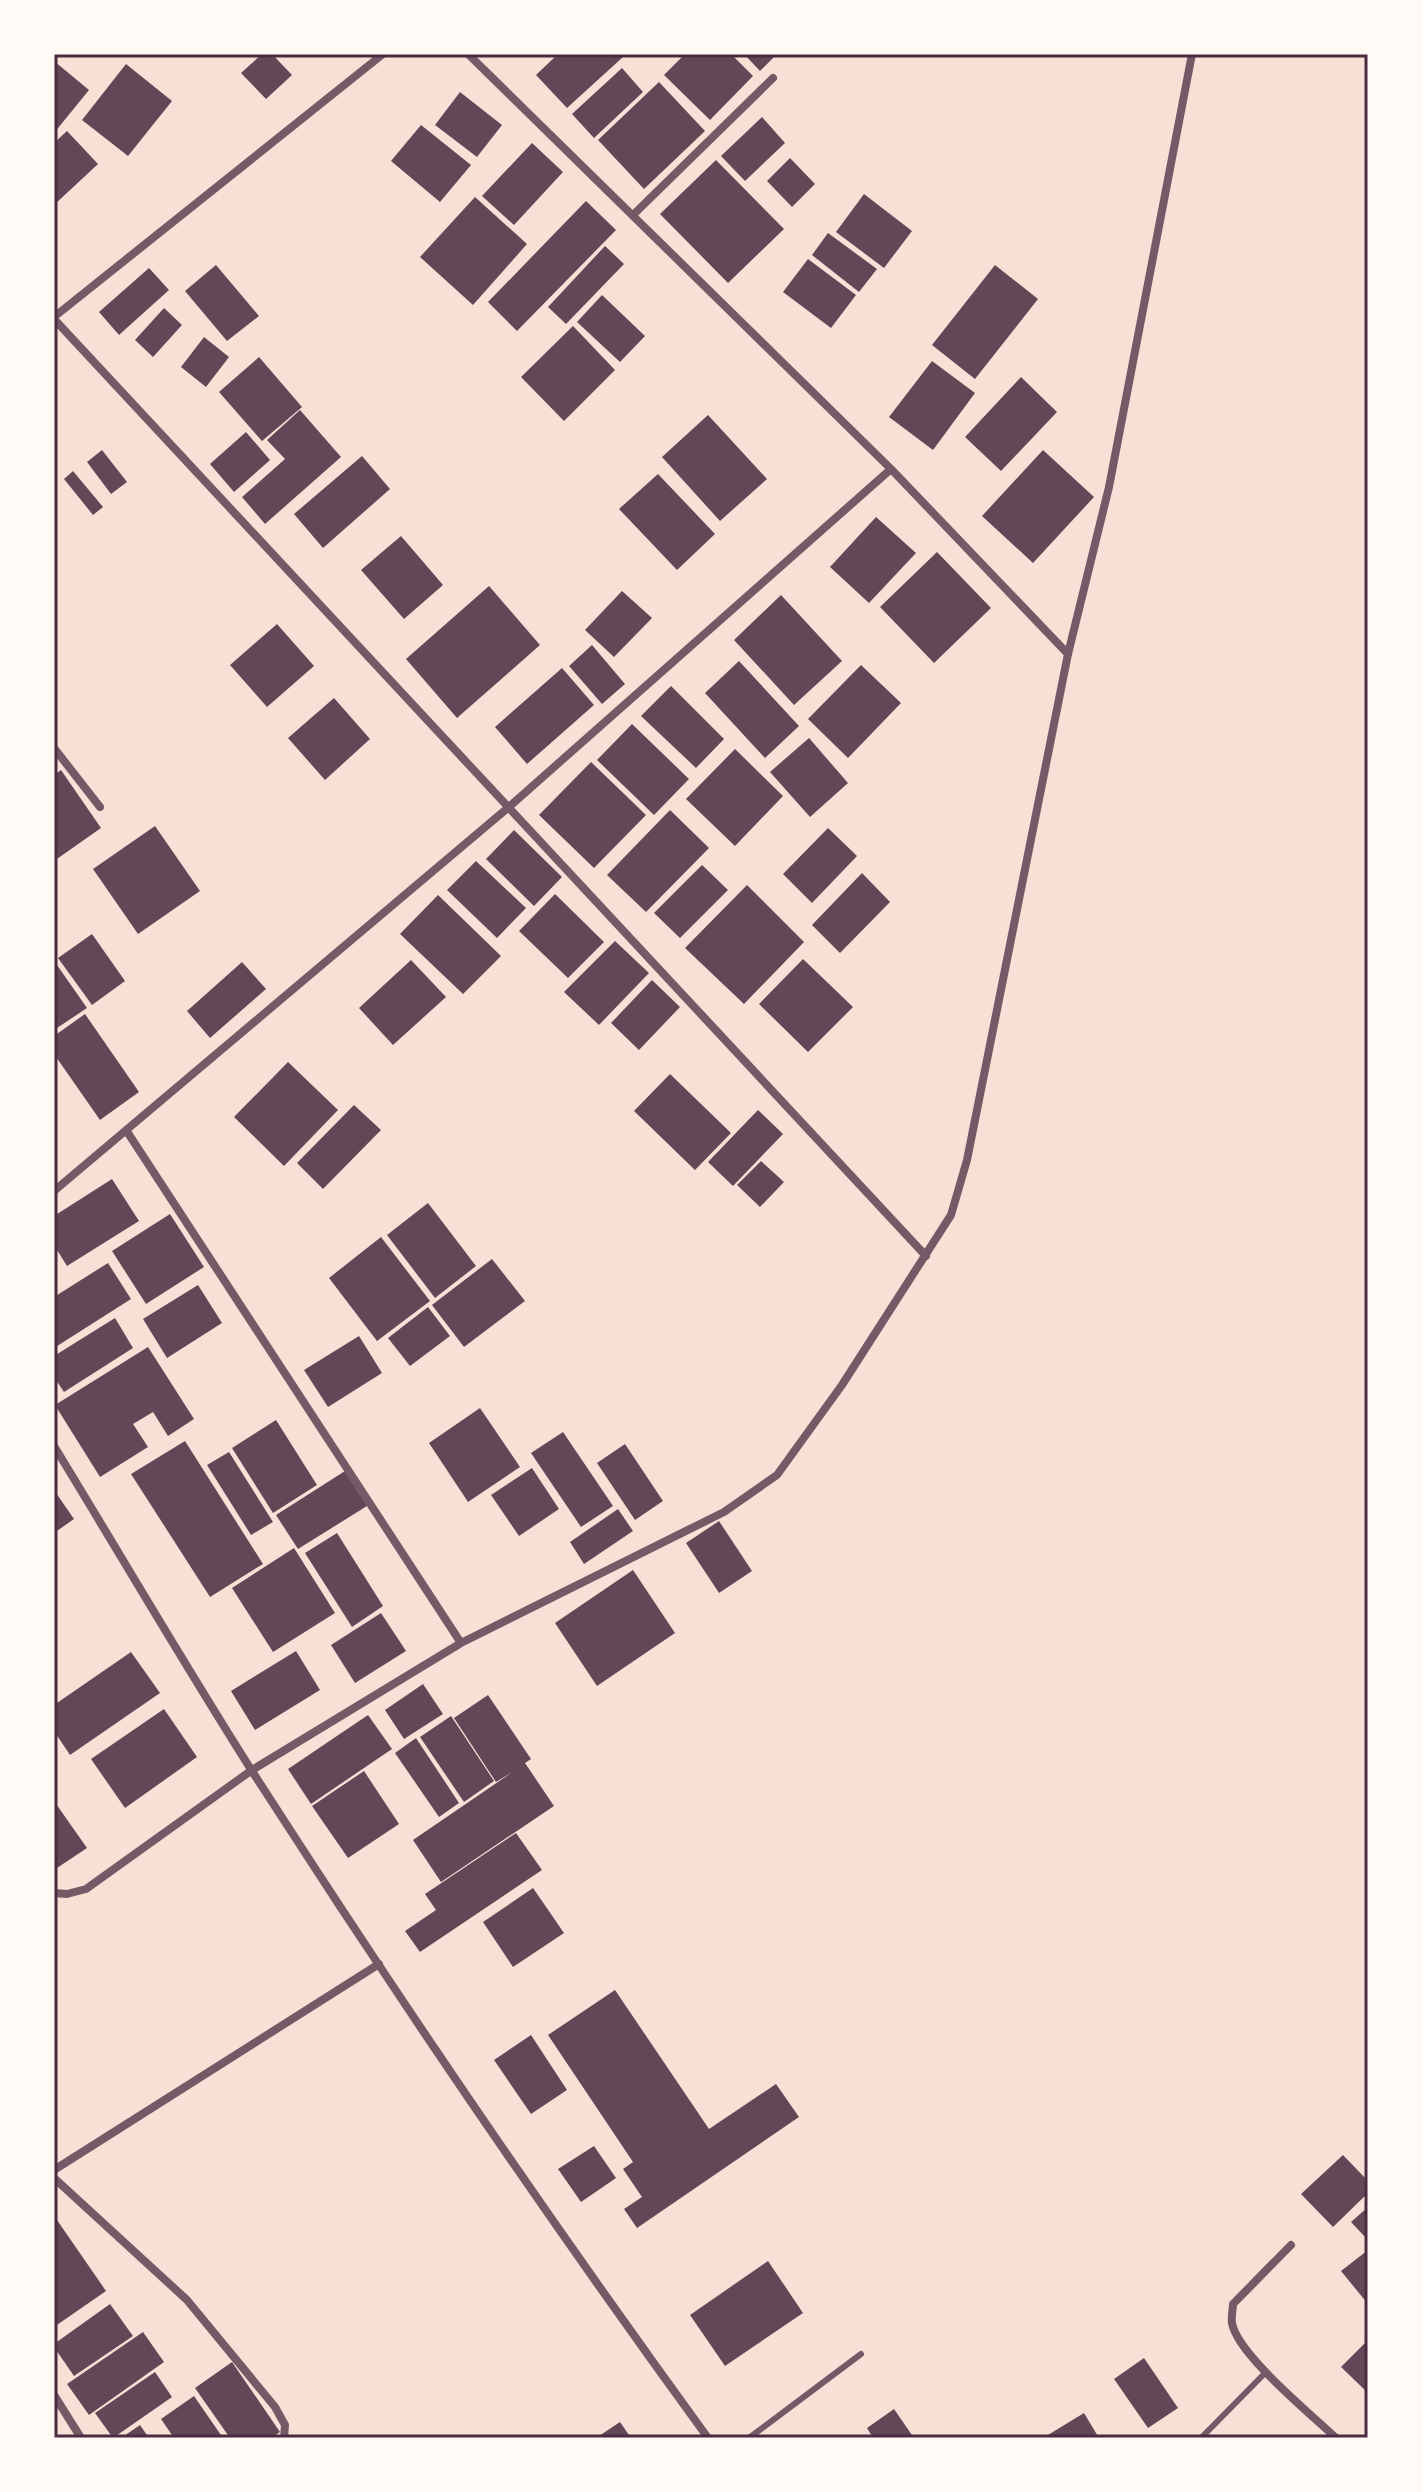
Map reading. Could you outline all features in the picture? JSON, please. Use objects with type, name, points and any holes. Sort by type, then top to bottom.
[{"type":"street","points":[[383,54],[54,318],[926,1256]]},
{"type":"street","points":[[468,54],[891,469],[1068,654]]},
{"type":"street","points":[[54,1893],[67,1894],[86,1889],[252,1770],[461,1643],[724,1512],[777,1475],[842,1385],[926,1256],[951,1215],[967,1160],[1068,654],[1109,487],[1192,54]]},
{"type":"street","points":[[633,215],[773,78]]},
{"type":"street","points":[[54,1191],[510,806],[891,469]]},
{"type":"street","points":[[54,748],[100,807]]},
{"type":"street","points":[[126,1130],[461,1643]]},
{"type":"street","points":[[54,1446],[252,1770],[379,1964],[629,2329],[708,2438]]},
{"type":"street","points":[[54,2170],[379,1964]]},
{"type":"street","points":[[54,2178],[187,2300],[275,2407],[285,2425],[284,2438]]},
{"type":"street","points":[[1291,2245],[1233,2304],[1232,2323],[1240,2341],[1266,2372],[1336,2438]]},
{"type":"street","points":[[54,2395],[81,2438]]},
{"type":"lane","points":[[749,2438],[861,2354]]},
{"type":"lane","points":[[1201,2438],[1266,2372]]},
{"type":"building","points":[[262,54],[272,54],[292,75],[266,99],[241,73]]},
{"type":"building","points":[[558,54],[620,54],[623,57],[567,108],[536,75]]},
{"type":"building","points":[[685,54],[731,54],[753,76],[710,120],[664,75]]},
{"type":"building","points":[[744,54],[777,54],[760,71]]},
{"type":"building","points":[[54,61],[89,90],[54,133]]},
{"type":"building","points":[[126,64],[172,101],[128,156],[82,120]]},
{"type":"building","points":[[622,68],[643,92],[594,138],[572,114]]},
{"type":"building","points":[[659,82],[705,131],[644,189],[598,140]]},
{"type":"building","points":[[460,92],[502,125],[477,157],[435,125]]},
{"type":"building","points":[[762,117],[785,143],[745,181],[721,156]]},
{"type":"building","points":[[421,125],[471,165],[440,202],[391,161]]},
{"type":"building","points":[[67,131],[98,164],[54,205],[54,143]]},
{"type":"building","points":[[532,143],[563,172],[514,225],[482,196]]},
{"type":"building","points":[[790,158],[815,184],[792,207],[767,181]]},
{"type":"building","points":[[716,160],[784,229],[728,283],[660,214]]},
{"type":"building","points":[[864,194],[912,231],[884,268],[836,232]]},
{"type":"building","points":[[475,197],[527,244],[473,305],[420,257]]},
{"type":"building","points":[[586,201],[616,230],[517,331],[488,302]]},
{"type":"building","points":[[828,233],[877,269],[859,292],[812,255]]},
{"type":"building","points":[[605,246],[624,264],[566,324],[548,307]]},
{"type":"building","points":[[808,259],[856,295],[831,328],[783,292]]},
{"type":"building","points":[[216,265],[259,316],[227,341],[185,291]]},
{"type":"building","points":[[995,265],[1038,299],[975,379],[932,345]]},
{"type":"building","points":[[149,268],[169,290],[119,335],[99,312]]},
{"type":"building","points":[[602,295],[645,336],[620,362],[577,322]]},
{"type":"building","points":[[164,308],[182,325],[153,357],[135,340]]},
{"type":"building","points":[[573,326],[615,370],[564,421],[521,377]]},
{"type":"building","points":[[204,337],[229,357],[206,387],[181,367]]},
{"type":"building","points":[[259,357],[302,407],[262,441],[219,392]]},
{"type":"building","points":[[932,361],[975,393],[933,450],[889,417]]},
{"type":"building","points":[[1021,377],[1057,412],[1001,471],[965,437]]},
{"type":"building","points":[[300,410],[341,457],[265,524],[242,497],[285,459],[267,440]]},
{"type":"building","points":[[708,415],[767,479],[720,521],[662,457]]},
{"type":"building","points":[[246,432],[270,460],[234,492],[210,464]]},
{"type":"building","points":[[102,450],[127,482],[111,494],[87,462]]},
{"type":"building","points":[[1043,450],[1094,497],[1033,563],[982,516]]},
{"type":"building","points":[[362,456],[390,489],[323,548],[294,514]]},
{"type":"building","points":[[73,471],[103,507],[93,515],[64,479]]},
{"type":"building","points":[[658,474],[715,534],[677,570],[619,509]]},
{"type":"building","points":[[876,517],[916,553],[869,603],[830,567]]},
{"type":"building","points":[[401,536],[443,585],[404,619],[361,570]]},
{"type":"building","points":[[937,552],[991,608],[934,663],[880,607]]},
{"type":"building","points":[[489,586],[540,645],[457,718],[406,659]]},
{"type":"building","points":[[622,591],[652,618],[614,657],[585,630]]},
{"type":"building","points":[[781,595],[842,661],[794,705],[734,640]]},
{"type":"building","points":[[277,624],[314,666],[267,707],[230,665]]},
{"type":"building","points":[[592,645],[625,684],[602,704],[569,666]]},
{"type":"building","points":[[739,661],[799,726],[765,758],[705,693]]},
{"type":"building","points":[[861,665],[901,703],[848,758],[808,719]]},
{"type":"building","points":[[562,668],[594,705],[527,764],[495,727]]},
{"type":"building","points":[[671,686],[724,739],[696,768],[641,716]]},
{"type":"building","points":[[334,698],[370,739],[325,780],[288,738]]},
{"type":"building","points":[[632,724],[689,779],[654,815],[597,760]]},
{"type":"building","points":[[809,738],[848,783],[810,817],[770,772]]},
{"type":"building","points":[[735,749],[783,796],[735,846],[686,799]]},
{"type":"building","points":[[591,762],[646,815],[594,868],[539,815]]},
{"type":"building","points":[[61,770],[101,828],[54,861],[54,775]]},
{"type":"building","points":[[670,810],[709,848],[646,912],[607,875]]},
{"type":"building","points":[[155,826],[200,891],[138,934],[93,869]]},
{"type":"building","points":[[828,828],[857,856],[812,903],[783,874]]},
{"type":"building","points":[[514,830],[562,877],[534,906],[486,859]]},
{"type":"building","points":[[476,861],[526,908],[497,938],[447,890]]},
{"type":"building","points":[[702,865],[728,890],[680,938],[654,913]]},
{"type":"building","points":[[862,873],[890,902],[840,953],[812,925]]},
{"type":"building","points":[[747,885],[804,942],[744,1004],[685,948]]},
{"type":"building","points":[[555,894],[604,942],[568,978],[519,931]]},
{"type":"building","points":[[438,895],[501,956],[463,994],[400,934]]},
{"type":"building","points":[[92,934],[125,981],[92,1005],[58,958]]},
{"type":"building","points":[[615,941],[649,973],[599,1025],[564,992]]},
{"type":"building","points":[[803,959],[853,1007],[808,1052],[759,1004]]},
{"type":"building","points":[[411,960],[446,997],[393,1045],[359,1008]]},
{"type":"building","points":[[242,962],[266,989],[210,1038],[187,1011]]},
{"type":"building","points":[[57,965],[87,1008],[54,1030],[54,967]]},
{"type":"building","points":[[652,980],[680,1007],[639,1050],[611,1023]]},
{"type":"building","points":[[85,1014],[139,1092],[100,1120],[54,1054],[54,1036]]},
{"type":"building","points":[[288,1062],[338,1110],[284,1166],[234,1117]]},
{"type":"building","points":[[670,1074],[731,1133],[695,1170],[634,1111]]},
{"type":"building","points":[[354,1105],[381,1130],[323,1189],[297,1163]]},
{"type":"building","points":[[758,1110],[783,1134],[733,1186],[708,1162]]},
{"type":"building","points":[[761,1161],[784,1182],[760,1207],[737,1185]]},
{"type":"building","points":[[112,1179],[139,1221],[67,1266],[54,1245],[54,1216]]},
{"type":"building","points":[[428,1203],[476,1266],[435,1298],[387,1235]]},
{"type":"building","points":[[170,1214],[204,1267],[146,1304],[112,1251]]},
{"type":"building","points":[[381,1237],[430,1301],[377,1341],[329,1278]]},
{"type":"building","points":[[492,1259],[525,1301],[464,1347],[432,1305]]},
{"type":"building","points":[[108,1263],[131,1299],[54,1348],[54,1297]]},
{"type":"building","points":[[198,1285],[222,1323],[167,1358],[143,1319]]},
{"type":"building","points":[[428,1307],[450,1336],[410,1366],[388,1338]]},
{"type":"building","points":[[115,1318],[133,1348],[64,1392],[54,1377],[54,1356]]},
{"type":"building","points":[[359,1336],[382,1373],[328,1407],[304,1370]]},
{"type":"building","points":[[148,1347],[194,1419],[168,1436],[153,1412],[133,1424],[148,1447],[100,1477],[55,1405]]},
{"type":"building","points":[[480,1408],[520,1467],[468,1502],[429,1443]]},
{"type":"building","points":[[276,1420],[317,1485],[273,1513],[232,1448]]},
{"type":"building","points":[[563,1432],[613,1506],[581,1527],[531,1453]]},
{"type":"building","points":[[185,1441],[263,1564],[210,1597],[131,1474]]},
{"type":"building","points":[[625,1444],[663,1501],[635,1520],[597,1463]]},
{"type":"building","points":[[229,1452],[273,1522],[251,1535],[207,1465]]},
{"type":"building","points":[[532,1468],[559,1509],[519,1536],[491,1495]]},
{"type":"building","points":[[345,1471],[367,1506],[298,1549],[276,1515]]},
{"type":"building","points":[[54,1490],[74,1519],[54,1533]]},
{"type":"building","points":[[618,1509],[633,1531],[584,1564],[570,1542]]},
{"type":"building","points":[[719,1521],[752,1571],[719,1593],[686,1543]]},
{"type":"building","points":[[337,1533],[383,1606],[352,1627],[305,1553]]},
{"type":"building","points":[[294,1548],[335,1613],[273,1652],[232,1588]]},
{"type":"building","points":[[633,1570],[675,1633],[597,1686],[555,1623]]},
{"type":"building","points":[[381,1613],[406,1651],[355,1683],[331,1645]]},
{"type":"building","points":[[296,1651],[320,1690],[255,1730],[231,1691]]},
{"type":"building","points":[[131,1652],[160,1693],[70,1755],[54,1731],[54,1705]]},
{"type":"building","points":[[423,1684],[443,1714],[404,1739],[385,1710]]},
{"type":"building","points":[[488,1695],[531,1759],[525,1763],[554,1806],[441,1882],[413,1840],[514,1771],[496,1782],[454,1718]]},
{"type":"building","points":[[164,1709],[197,1757],[125,1808],[91,1759]]},
{"type":"building","points":[[368,1715],[392,1749],[311,1804],[288,1769]]},
{"type":"building","points":[[451,1716],[494,1781],[464,1802],[420,1737]]},
{"type":"building","points":[[416,1738],[459,1803],[439,1817],[395,1753]]},
{"type":"building","points":[[364,1771],[399,1824],[348,1858],[312,1806]]},
{"type":"building","points":[[54,1801],[87,1848],[54,1870]]},
{"type":"building","points":[[516,1833],[542,1870],[420,1952],[405,1931],[436,1910],[425,1894]]},
{"type":"building","points":[[533,1888],[564,1933],[513,1967],[483,1922]]},
{"type":"building","points":[[615,1990],[709,2129],[776,2084],[799,2117],[637,2228],[624,2209],[642,2197],[623,2169],[633,2162],[548,2035]]},
{"type":"building","points":[[531,2035],[567,2090],[531,2114],[494,2060]]},
{"type":"building","points":[[594,2146],[616,2178],[581,2202],[558,2169]]},
{"type":"building","points":[[1343,2155],[1368,2181],[1368,2193],[1333,2227],[1301,2194]]},
{"type":"building","points":[[1368,2207],[1368,2236],[1366,2238],[1351,2222]]},
{"type":"building","points":[[57,2220],[106,2291],[54,2327],[54,2223]]},
{"type":"building","points":[[1368,2250],[1368,2304],[1341,2271]]},
{"type":"building","points":[[768,2261],[803,2313],[725,2366],[690,2315]]},
{"type":"building","points":[[110,2304],[133,2336],[74,2376],[54,2344]]},
{"type":"building","points":[[143,2332],[164,2362],[89,2415],[67,2384]]},
{"type":"building","points":[[1368,2340],[1368,2393],[1341,2367]]},
{"type":"building","points":[[1144,2358],[1178,2408],[1148,2428],[1114,2379]]},
{"type":"building","points":[[232,2362],[280,2432],[271,2438],[230,2438],[195,2388]]},
{"type":"building","points":[[155,2372],[172,2397],[113,2438],[95,2413]]},
{"type":"building","points":[[194,2396],[223,2438],[174,2438],[161,2419]]},
{"type":"building","points":[[894,2409],[914,2438],[873,2438],[867,2428]]},
{"type":"building","points":[[1084,2413],[1099,2438],[1043,2438]]},
{"type":"building","points":[[620,2422],[631,2438],[596,2438]]},
{"type":"building","points":[[140,2425],[149,2438],[121,2438]]}]
